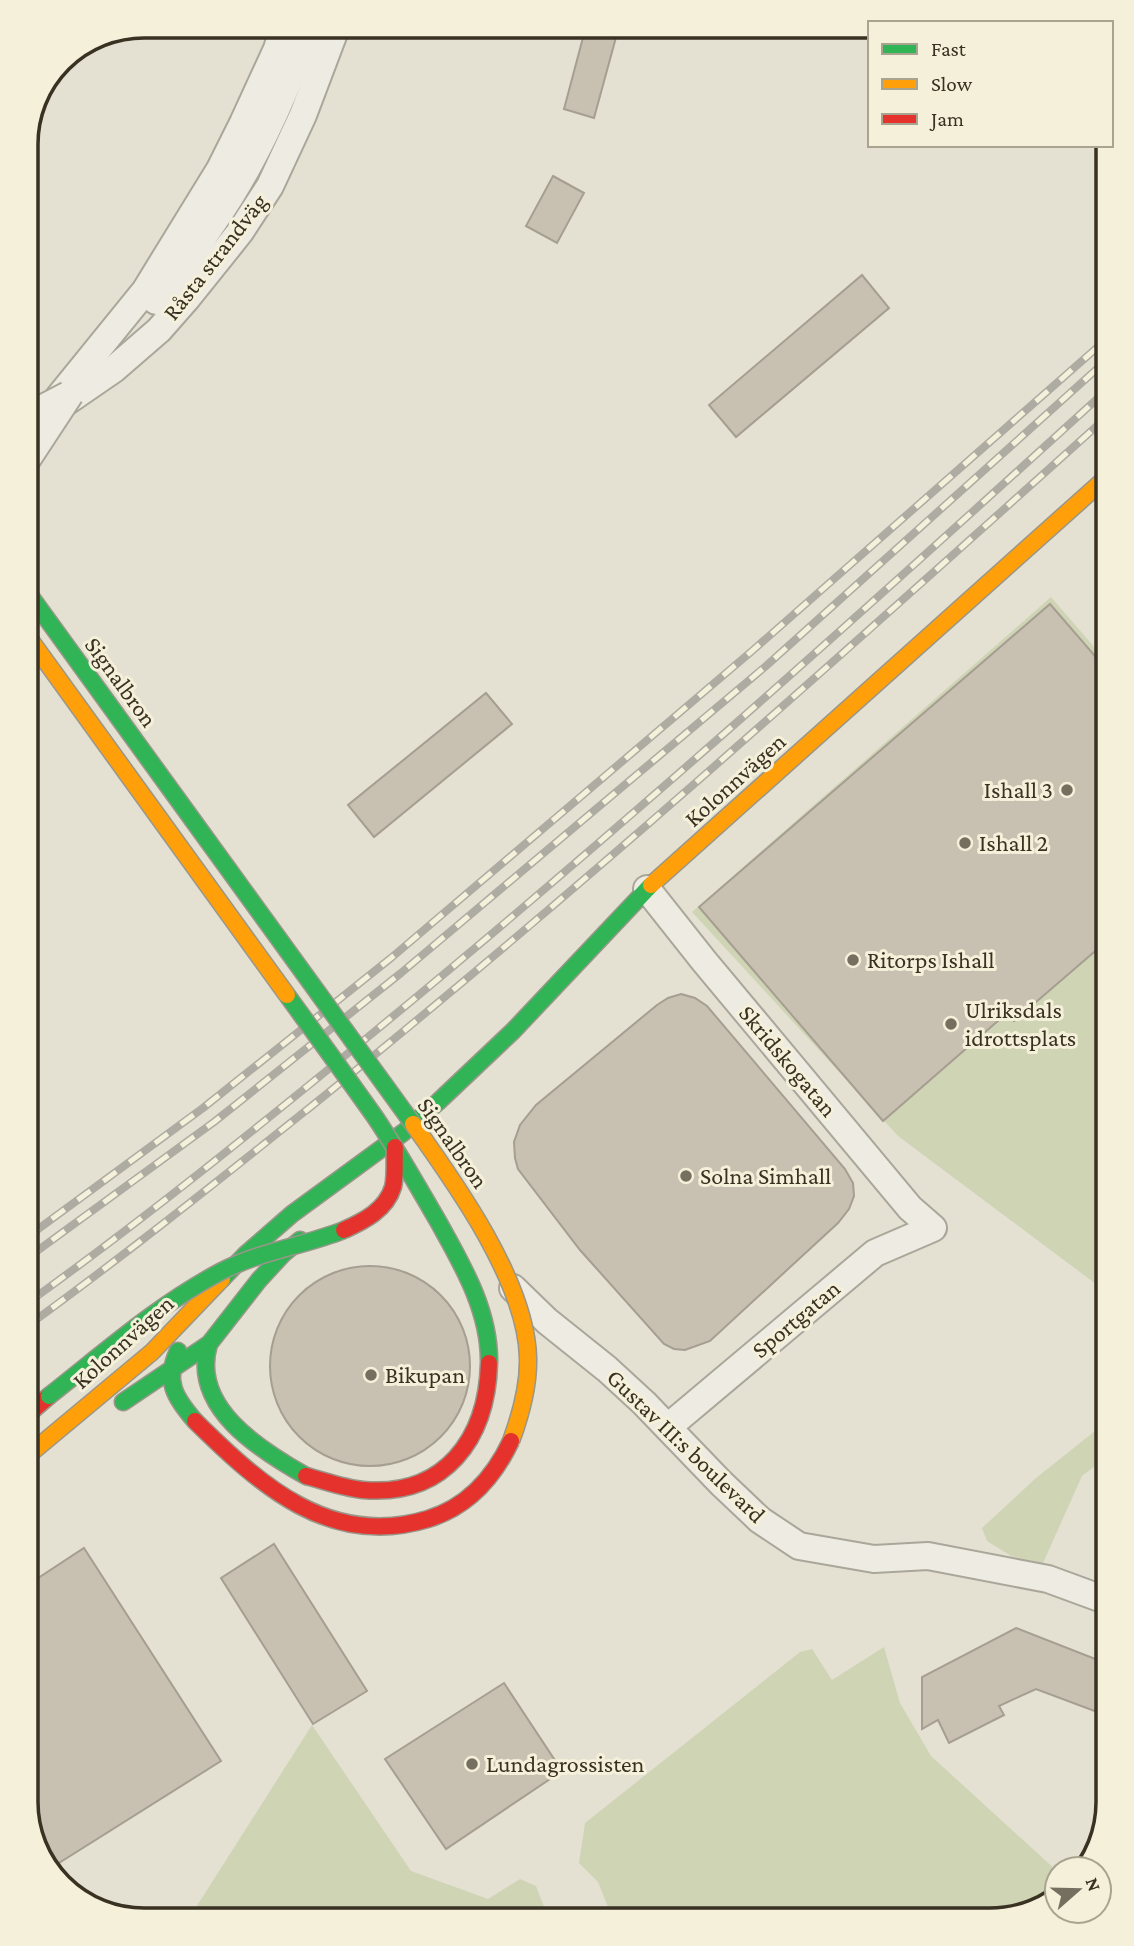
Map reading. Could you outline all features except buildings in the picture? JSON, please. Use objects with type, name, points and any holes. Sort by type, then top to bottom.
[{"type":"street","name":"Råsta strandväg","points":[[280,38],[220,169],[145,291],[40,420],[114,369],[159,330],[240,232],[270,186],[281,163],[303,115],[332,38]]},
{"type":"street","name":"Råsta strandväg","points":[[39,441],[69,394],[106,359],[152,307],[197,248],[232,195],[287,86],[306,38]]},
{"type":"street","name":"Råsta strandväg","points":[[39,410],[69,394]]},
{"type":"street","name":"Kolonnvägen","points":[[366,1181],[400,1139],[513,1031],[647,889],[1096,487]]},
{"type":"street","name":"Signalbron","points":[[39,608],[469,1205],[495,1250],[522,1321],[528,1359],[527,1371],[522,1408],[506,1450],[497,1468],[484,1484],[454,1508],[436,1517],[393,1528],[352,1526],[327,1519],[299,1506],[266,1485],[232,1458],[195,1421]]},
{"type":"street","name":"Signalbron","points":[[39,652],[367,1105],[400,1139],[463,1267],[485,1324],[489,1358],[487,1394],[462,1452],[440,1473],[407,1486],[374,1490],[344,1486],[306,1476],[277,1460],[234,1424],[217,1402],[208,1382],[205,1371],[208,1344]]},
{"type":"street","name":"Skridskogatan","points":[[647,889],[910,1208],[933,1228]]},
{"type":"street","name":"Kolonnvägen","points":[[38,1448],[152,1352],[246,1255],[292,1214],[400,1139]]},
{"type":"street","points":[[38,1405],[153,1314],[222,1271],[254,1256],[329,1236],[365,1221],[383,1205],[393,1186],[400,1139]]},
{"type":"street","name":"Gustav III:s boulevard","points":[[400,1139],[506,1280],[547,1321],[616,1377],[760,1520],[799,1546],[874,1559],[928,1556],[1048,1579],[1096,1597]]},
{"type":"street","name":"Kolonnvägen","points":[[122,1414],[127,1399],[208,1344],[259,1280],[284,1254],[325,1219]]},
{"type":"street","name":"Sportgatan","points":[[668,1427],[875,1253],[933,1228]]},
{"type":"street","name":"Kolonnvägen","points":[[171,1371],[182,1344],[215,1304],[246,1255]]},
{"type":"street","points":[[171,1371],[175,1396],[195,1421]]},
{"type":"street","points":[[164,1406],[195,1421]]},
{"type":"street","name":"Kolonnvägen","points":[[38,1453],[69,1442]]},
{"type":"green space","name":"Ulriksdals idrottsplats","points":[[1051,597],[1096,649],[1096,1284],[898,1136],[692,912]]},
{"type":"green space","points":[[1096,1431],[1096,1465],[1082,1476],[1043,1563],[1011,1556],[987,1541],[982,1528],[1036,1478]]},
{"type":"green space","points":[[884,1647],[900,1703],[931,1756],[1043,1858],[1043,1894],[1017,1904],[990,1908],[608,1908],[598,1882],[579,1863],[585,1823],[800,1652],[812,1649],[832,1680]]},
{"type":"green space","points":[[312,1725],[411,1871],[488,1899],[520,1879],[536,1886],[544,1907],[196,1907]]},
{"type":"railway","points":[[38,1229],[203,1108],[391,958],[752,651],[1096,349]]},
{"type":"railway","points":[[38,1250],[214,1122],[401,973],[766,666],[1096,370]]},
{"type":"railway","points":[[38,1295],[112,1241],[322,1075],[553,882],[740,720],[1096,400]]},
{"type":"railway","points":[[38,1318],[313,1105],[516,937],[814,679],[1096,427]]},
{"type":"traffic: fast","points":[[39,608],[413,1124]]},
{"type":"traffic: fast","points":[[222,1279],[292,1214],[404,1132],[438,1102],[513,1031],[651,885]]},
{"type":"traffic: fast","points":[[287,995],[383,1130],[448,1239],[480,1308],[489,1363]]},
{"type":"traffic: fast","points":[[49,1396],[133,1329],[176,1298],[222,1271],[252,1258],[344,1230]]},
{"type":"traffic: fast","points":[[123,1402],[209,1344],[259,1280],[300,1240]]},
{"type":"traffic: fast","points":[[209,1344],[206,1367],[210,1388],[219,1407],[250,1439],[306,1476]]},
{"type":"traffic: fast","points":[[178,1351],[172,1371],[174,1389],[195,1421]]},
{"type":"traffic: slow","points":[[651,885],[1096,487]]},
{"type":"traffic: slow","points":[[39,652],[287,995]]},
{"type":"traffic: slow","points":[[413,1124],[468,1204],[502,1266],[515,1297],[524,1328],[528,1368],[524,1400],[511,1441]]},
{"type":"traffic: slow","points":[[38,1447],[152,1352],[222,1279]]},
{"type":"traffic: jam","points":[[344,1230],[373,1214],[390,1195],[394,1182],[395,1147]]},
{"type":"traffic: jam","points":[[306,1476],[356,1489],[392,1490],[417,1484],[438,1473],[456,1458],[470,1438],[480,1416],[489,1363]]},
{"type":"traffic: jam","points":[[38,1405],[49,1396]]},
{"type":"traffic: jam","points":[[195,1421],[245,1468],[271,1488],[328,1518],[359,1525],[393,1526],[428,1519],[455,1507],[488,1478],[511,1441]]},
{"type":"place","name":"Ishall 3","points":[[1067,790]]},
{"type":"place","name":"Ishall 2","points":[[965,843]]},
{"type":"place","name":"Ritorps Ishall","points":[[853,960]]},
{"type":"place","name":"Ulriksdals idrottsplats","points":[[951,1024]]},
{"type":"place","name":"Solna Simhall","points":[[686,1176]]},
{"type":"place","name":"Bikupan","points":[[371,1375]]},
{"type":"place","name":"Lundagrossisten","points":[[472,1764]]}]
